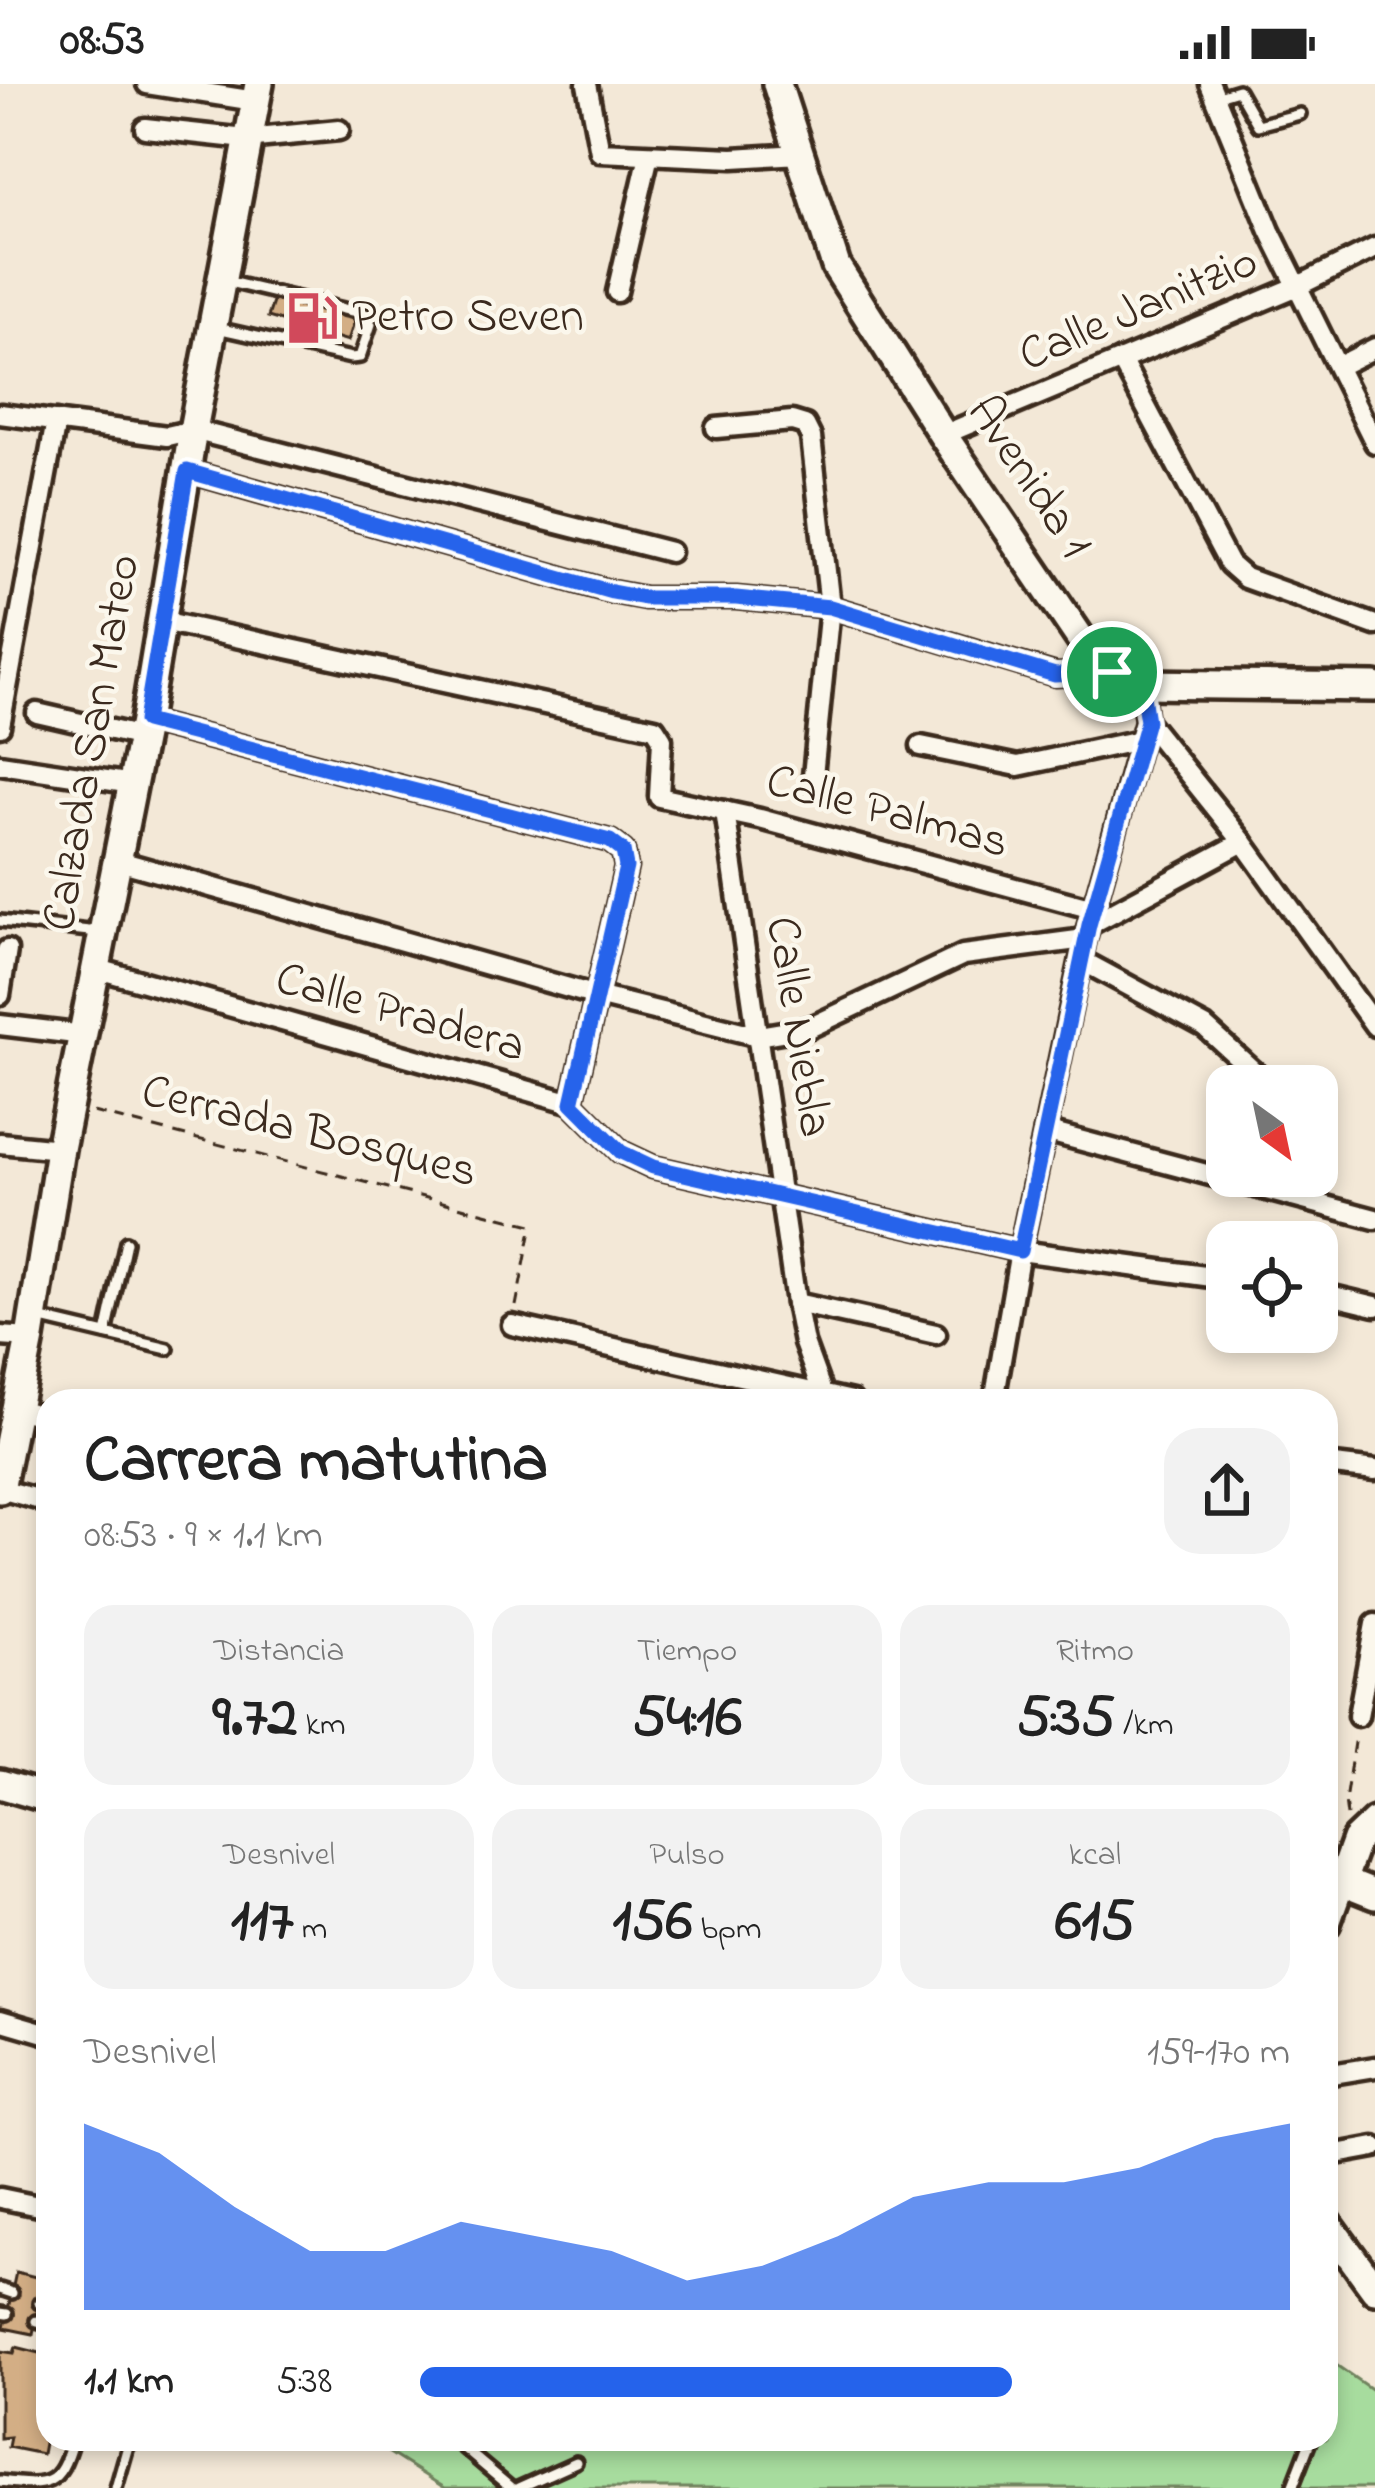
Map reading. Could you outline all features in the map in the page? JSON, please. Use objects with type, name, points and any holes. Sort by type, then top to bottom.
[{"type":"main road","name":"Avenida 1","points":[[777,84],[836,266],[1091,654],[1112,672],[1141,684],[1375,687]]},
{"type":"main road","name":"Calzada San Mateo","points":[[0,1489],[60,1148],[144,729],[193,430],[257,93]]},
{"type":"main road","points":[[0,1784],[36,1794]]},
{"type":"main road","points":[[1338,1887],[1365,1831]]},
{"type":"main road","points":[[1340,1881],[1375,1895]]},
{"type":"main road","points":[[1338,2239],[1375,2290]]},
{"type":"street","points":[[147,84],[257,93]]},
{"type":"street","points":[[587,84],[599,152],[734,158],[800,154]]},
{"type":"street","points":[[1213,91],[1270,231],[1375,443]]},
{"type":"street","points":[[146,128],[246,139],[339,130]]},
{"type":"street","points":[[617,292],[649,154]]},
{"type":"street","name":"Calle Janitzio","points":[[943,435],[1298,286],[1375,248]]},
{"type":"street","points":[[1339,366],[1375,348]]},
{"type":"street","points":[[1121,360],[1229,564],[1245,578],[1375,625]]},
{"type":"street","points":[[0,414],[167,436],[193,430],[670,552]]},
{"type":"street","points":[[0,726],[56,421]]},
{"type":"street","points":[[716,428],[792,421],[805,425],[811,437],[830,607],[812,786]]},
{"type":"street","points":[[187,471],[612,592],[644,598],[736,598],[830,607],[1055,675],[1112,672]]},
{"type":"street","name":"Calle Palmas","points":[[162,621],[632,723],[660,733],[659,797],[725,811],[1089,924]]},
{"type":"street","points":[[1141,684],[1147,721],[1243,842],[1375,1026]]},
{"type":"street","points":[[38,712],[144,729],[610,841],[623,851],[626,867],[572,1103]]},
{"type":"street","points":[[996,1389],[1089,924],[1147,721]]},
{"type":"street","points":[[921,746],[1018,766],[1139,740]]},
{"type":"street","points":[[0,764],[133,784]]},
{"type":"street","name":"Calle Niebla","points":[[725,811],[796,1303],[821,1389]]},
{"type":"street","points":[[119,862],[597,996],[758,1036],[811,1027],[963,955],[1089,924],[1243,842]]},
{"type":"street","points":[[0,995],[8,950]]},
{"type":"street","points":[[1081,960],[1205,1027],[1247,1065]]},
{"type":"street","name":"Calle Pradera","points":[[98,969],[572,1103],[621,1152],[653,1167],[1020,1251],[1206,1276]]},
{"type":"street","points":[[0,1025],[84,1034]]},
{"type":"street","points":[[1045,1131],[1375,1220]]},
{"type":"street","points":[[0,1143],[60,1148]]},
{"type":"street","points":[[1338,1297],[1375,1306]]},
{"type":"street","points":[[796,1303],[936,1334]]},
{"type":"street","points":[[512,1325],[796,1389]]},
{"type":"street","points":[[0,1336],[32,1327]]},
{"type":"street","points":[[15,1409],[36,1415]]},
{"type":"street","points":[[1338,1466],[1375,1470]]},
{"type":"street","points":[[0,1489],[36,1499]]},
{"type":"street","points":[[1358,1716],[1375,1624]]},
{"type":"street","points":[[0,2020],[36,2030]]},
{"type":"street","points":[[1338,2073],[1375,2066]]},
{"type":"street","points":[[1338,2154],[1375,2147]]},
{"type":"street","points":[[0,2198],[36,2206]]},
{"type":"lane","points":[[1213,91],[1237,87],[1251,120],[1258,125],[1300,114]]},
{"type":"lane","points":[[212,327],[351,358],[364,352],[371,324],[365,314],[221,280]]},
{"type":"lane","points":[[0,921],[104,933]]},
{"type":"lane","points":[[106,1334],[126,1243]]},
{"type":"lane","points":[[32,1327],[106,1334],[168,1349]]},
{"type":"lane","points":[[0,2481],[56,2485],[70,2451]]},
{"type":"lane","points":[[116,2488],[127,2451]]},
{"type":"lane","points":[[467,2451],[515,2488],[576,2462]]},
{"type":"lane","points":[[1292,2488],[1306,2451]]},
{"type":"path","name":"Cerrada Bosques","points":[[69,1106],[532,1225],[512,1325]]},
{"type":"path","points":[[1358,1716],[1345,1801],[1365,1831]]},
{"type":"green space","points":[[1338,2366],[1375,2392],[1375,2488],[445,2488],[386,2451],[1338,2451]]},
{"type":"building","name":"Petro Seven","points":[[275,296],[355,319],[348,341],[268,317]]},
{"type":"building","points":[[16,2272],[36,2277],[33,2334],[4,2328]]},
{"type":"building","points":[[16,2347],[36,2352],[36,2451],[42,2454],[8,2447],[10,2437],[0,2438],[0,2351],[14,2353]]},
{"type":"place","name":"Petro Seven","points":[[312,318]]},
{"type":"route","points":[[187,471],[612,592],[644,598],[736,598],[830,607],[1055,675],[1112,672],[1141,684],[1147,721],[1089,925],[1020,1251],[653,1167],[621,1152],[572,1103],[626,867],[623,851],[610,841],[145,721],[187,471]]}]
